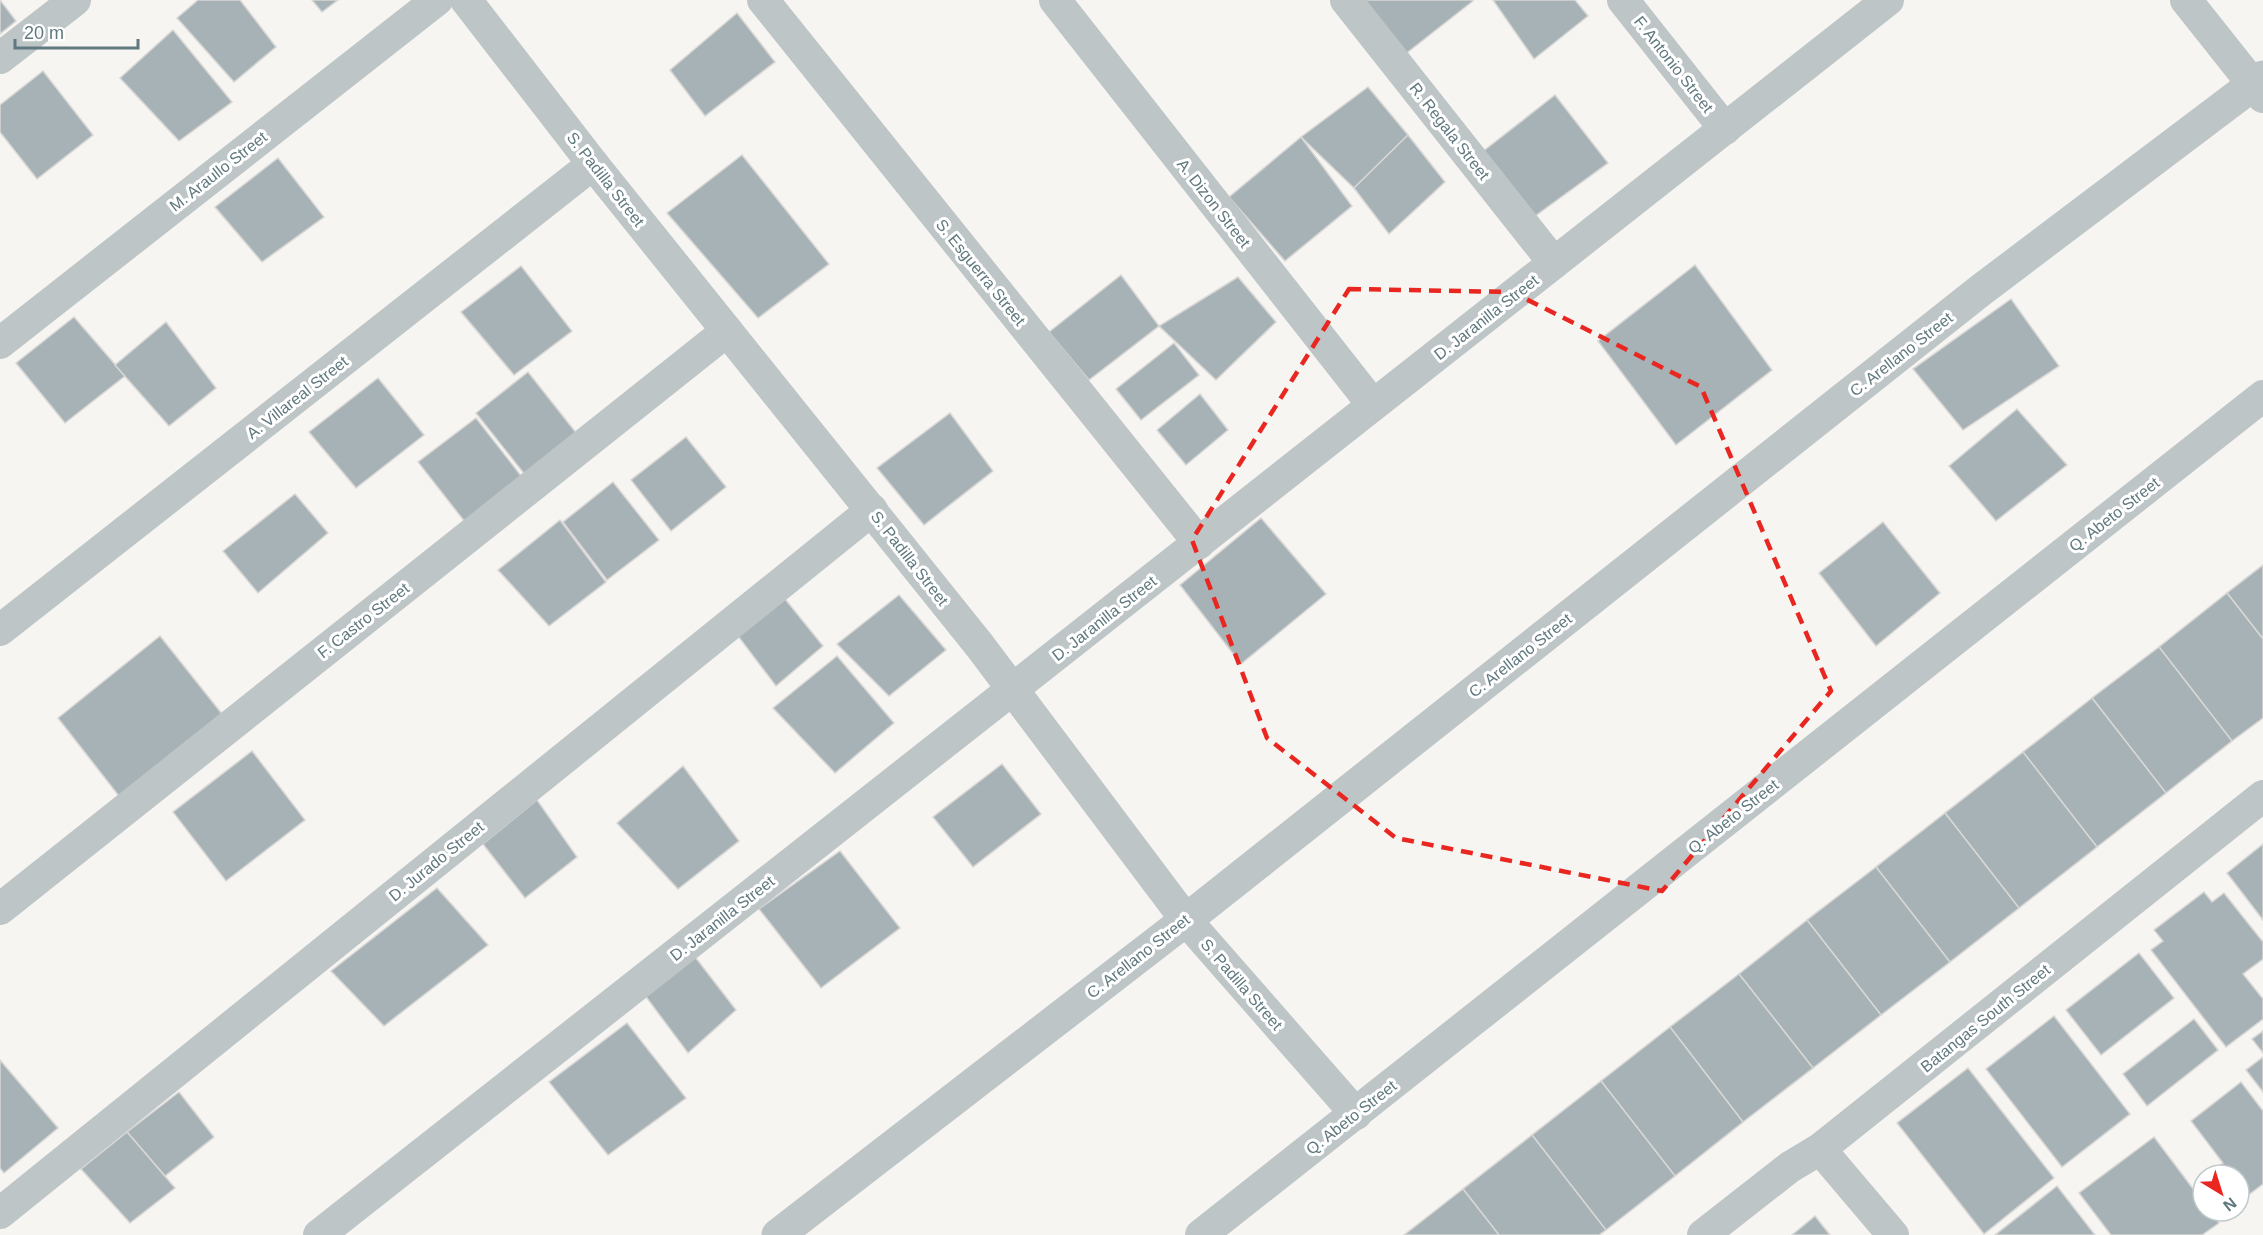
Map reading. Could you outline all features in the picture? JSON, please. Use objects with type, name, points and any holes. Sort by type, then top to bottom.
[{"type":"street","points":[[0,58],[75,0]]},
{"type":"street","name":"M. Araullo Street","points":[[0,343],[436,0]]},
{"type":"street","name":"S. Padilla Street","points":[[466,0],[593,164],[1013,689],[1186,920],[1356,1114]]},
{"type":"street","name":"S. Esguerra Street","points":[[763,0],[1199,543]]},
{"type":"street","name":"A. Dizon Street","points":[[1055,0],[1373,405]]},
{"type":"street","name":"R. Regala Street","points":[[1346,0],[1554,263]]},
{"type":"street","name":"F. Antonio Street","points":[[1623,0],[1725,129]]},
{"type":"street","name":"D. Jaranilla Street","points":[[319,1235],[1888,0]]},
{"type":"street","points":[[2186,0],[2260,86]]},
{"type":"street","name":"C. Arellano Street","points":[[777,1235],[1186,920],[1981,290],[2260,86]]},
{"type":"street","name":"A. Villareal Street","points":[[0,630],[593,164]]},
{"type":"street","name":"F. Castro Street","points":[[0,909],[727,331]]},
{"type":"street","name":"Q. Abeto Street","points":[[1201,1235],[2263,396]]},
{"type":"street","name":"D. Jurado Street","points":[[0,1213],[872,510]]},
{"type":"street","name":"Batangas South Street","points":[[1703,1235],[1790,1167],[1820,1149],[2263,796]]},
{"type":"street","points":[[1820,1149],[1893,1235]]},
{"type":"highlighted area","points":[[1349,289],[1512,292],[1701,387],[1831,691],[1662,891],[1396,838],[1267,738],[1192,540]]},
{"type":"building","points":[[0,0],[16,21],[0,34]]},
{"type":"building","points":[[198,0],[240,0],[276,47],[234,82],[177,18]]},
{"type":"building","points":[[312,0],[338,0],[322,12]]},
{"type":"building","points":[[1360,0],[1472,0],[1473,1],[1399,59]]},
{"type":"building","points":[[1493,0],[1575,0],[1588,16],[1534,59]]},
{"type":"building","points":[[737,13],[775,62],[705,116],[670,70]]},
{"type":"building","points":[[173,30],[232,102],[179,141],[120,78]]},
{"type":"building","points":[[43,71],[93,135],[37,179],[0,132],[0,105]]},
{"type":"building","points":[[1368,87],[1408,135],[1354,188],[1301,137]]},
{"type":"building","points":[[1555,95],[1608,163],[1531,219],[1477,156]]},
{"type":"building","points":[[1408,135],[1445,182],[1389,234],[1354,188]]},
{"type":"building","points":[[1301,137],[1352,206],[1285,261],[1229,197]]},
{"type":"building","points":[[742,155],[829,264],[758,318],[667,213]]},
{"type":"building","points":[[278,158],[324,217],[262,262],[215,207]]},
{"type":"building","points":[[1695,265],[1772,370],[1676,445],[1598,341]]},
{"type":"building","points":[[521,266],[572,331],[514,375],[461,312]]},
{"type":"building","points":[[1121,275],[1159,326],[1089,380],[1049,332]]},
{"type":"building","points":[[1238,277],[1276,322],[1216,380],[1159,326]]},
{"type":"building","points":[[2011,299],[2059,366],[1963,430],[1913,369]]},
{"type":"building","points":[[74,317],[125,376],[65,423],[16,363]]},
{"type":"building","points":[[166,322],[216,388],[169,426],[115,365]]},
{"type":"building","points":[[1174,343],[1199,375],[1141,420],[1116,389]]},
{"type":"building","points":[[528,372],[577,434],[526,476],[476,413]]},
{"type":"building","points":[[378,378],[424,435],[356,488],[309,432]]},
{"type":"building","points":[[1200,394],[1228,430],[1186,465],[1157,430]]},
{"type":"building","points":[[2017,409],[2067,465],[1996,521],[1949,466]]},
{"type":"building","points":[[950,413],[993,471],[924,525],[877,468]]},
{"type":"building","points":[[476,418],[522,477],[465,522],[418,462]]},
{"type":"building","points":[[686,437],[726,487],[671,531],[631,480]]},
{"type":"building","points":[[613,482],[659,540],[607,580],[563,522]]},
{"type":"building","points":[[295,494],[328,533],[258,593],[223,551]]},
{"type":"building","points":[[1261,518],[1326,594],[1241,664],[1180,585]]},
{"type":"building","points":[[560,520],[606,582],[549,626],[498,570]]},
{"type":"building","points":[[1883,522],[1940,593],[1876,646],[1819,573]]},
{"type":"building","points":[[2263,565],[2263,639],[2227,593]]},
{"type":"building","points":[[2227,593],[2263,639],[2263,718],[2232,741],[2159,647]]},
{"type":"building","points":[[899,595],[946,650],[889,696],[837,644]]},
{"type":"building","points":[[785,599],[823,646],[776,686],[738,636]]},
{"type":"building","points":[[160,636],[222,714],[119,796],[58,718]]},
{"type":"building","points":[[2159,647],[2232,741],[2166,793],[2092,698]]},
{"type":"building","points":[[837,656],[894,723],[835,773],[773,708]]},
{"type":"building","points":[[2092,698],[2166,793],[2097,847],[2023,752]]},
{"type":"building","points":[[252,751],[305,820],[226,881],[173,812]]},
{"type":"building","points":[[2023,752],[2097,847],[2019,908],[1945,813]]},
{"type":"building","points":[[1002,764],[1041,814],[973,867],[933,817]]},
{"type":"building","points":[[683,766],[739,841],[678,889],[617,823]]},
{"type":"building","points":[[537,800],[577,857],[525,898],[483,844]]},
{"type":"building","points":[[1945,813],[2019,908],[1950,962],[1876,867]]},
{"type":"building","points":[[2263,844],[2263,920],[2227,873]]},
{"type":"building","points":[[840,851],[900,928],[821,988],[759,909]]},
{"type":"building","points":[[1876,867],[1950,962],[1881,1015],[1807,920]]},
{"type":"building","points":[[437,888],[488,945],[384,1026],[331,971]]},
{"type":"building","points":[[2204,892],[2212,902],[2224,893],[2263,942],[2263,959],[2243,974],[2263,999],[2263,1019],[2226,1047],[2151,950],[2163,941],[2154,930]]},
{"type":"building","points":[[1807,920],[1881,1015],[1813,1068],[1739,974]]},
{"type":"building","points":[[692,953],[736,1010],[688,1053],[641,990]]},
{"type":"building","points":[[2139,953],[2174,998],[2101,1055],[2066,1010]]},
{"type":"building","points":[[1739,974],[1813,1068],[1743,1122],[1670,1027]]},
{"type":"building","points":[[2054,1016],[2130,1114],[2062,1167],[1986,1069]]},
{"type":"building","points":[[2194,1019],[2218,1050],[2147,1106],[2123,1074]]},
{"type":"building","points":[[627,1023],[686,1098],[608,1155],[549,1082]]},
{"type":"building","points":[[1670,1027],[1743,1122],[1675,1176],[1601,1081]]},
{"type":"building","points":[[2263,1031],[2263,1053],[2252,1039]]},
{"type":"building","points":[[2263,1057],[2263,1092],[2246,1070]]},
{"type":"building","points":[[0,1060],[58,1128],[4,1173],[0,1168]]},
{"type":"building","points":[[1968,1068],[2054,1178],[1984,1234],[1897,1123]]},
{"type":"building","points":[[1601,1081],[1675,1176],[1606,1230],[1532,1135]]},
{"type":"building","points":[[2241,1082],[2263,1111],[2263,1184],[2251,1193],[2251,1163],[2223,1163],[2191,1121]]},
{"type":"building","points":[[179,1092],[214,1137],[165,1176],[127,1132]]},
{"type":"building","points":[[127,1132],[175,1188],[130,1223],[81,1169]]},
{"type":"building","points":[[1532,1135],[1606,1230],[1599,1235],[1499,1235],[1463,1189]]},
{"type":"building","points":[[2154,1137],[2191,1186],[2191,1223],[2219,1223],[2202,1235],[2111,1235],[2079,1193]]},
{"type":"building","points":[[2057,1186],[2095,1235],[1995,1235]]},
{"type":"building","points":[[1463,1189],[1499,1235],[1404,1235]]},
{"type":"building","points":[[1815,1216],[1830,1235],[1792,1235]]}]
